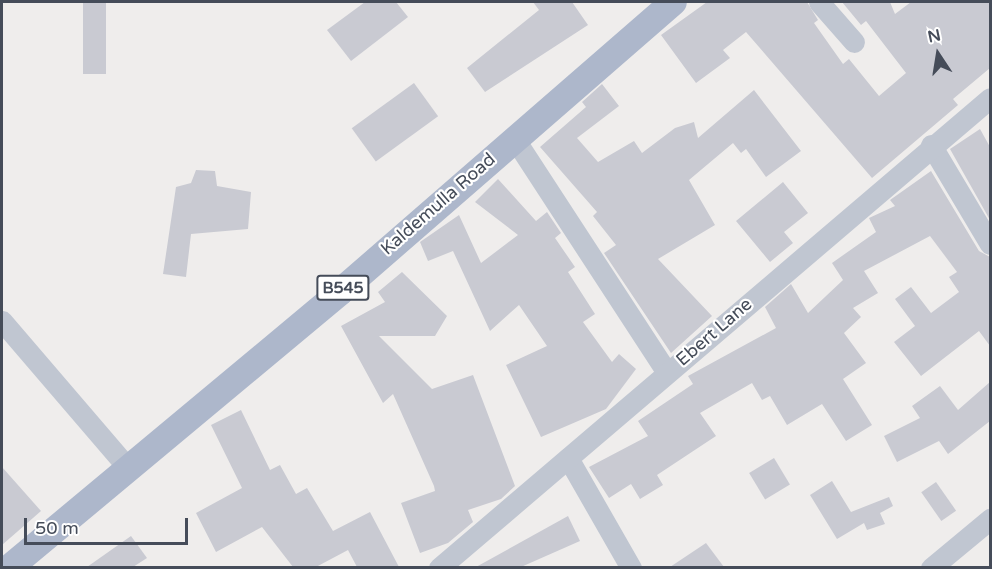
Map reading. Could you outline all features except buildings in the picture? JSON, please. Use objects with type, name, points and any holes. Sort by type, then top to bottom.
[{"type":"main road","name":"Kaldemulla Road","points":[[8,567],[673,2]]},
{"type":"street","points":[[819,2],[854,42]]},
{"type":"street","name":"Ebert Lane","points":[[439,567],[931,145],[990,98]]},
{"type":"street","points":[[514,138],[667,373]]},
{"type":"street","points":[[931,145],[990,244]]},
{"type":"street","points":[[2,321],[127,467]]},
{"type":"street","points":[[568,458],[631,567]]},
{"type":"street","points":[[931,567],[990,519]]}]
